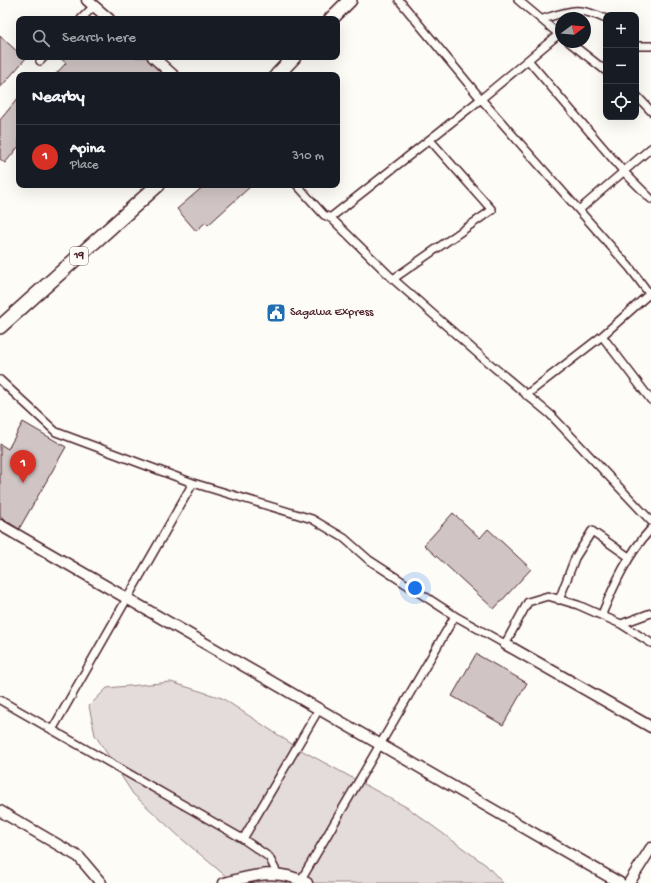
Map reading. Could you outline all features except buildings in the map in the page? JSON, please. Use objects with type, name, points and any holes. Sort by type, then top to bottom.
[{"type":"highway","points":[[334,16],[350,0]]},
{"type":"highway","points":[[280,72],[291,60]]},
{"type":"highway","name":"19","points":[[0,327],[155,188]]},
{"type":"street","points":[[399,0],[481,98],[630,268],[650,295],[602,336],[526,395]]},
{"type":"street","points":[[518,0],[555,30]]},
{"type":"street","points":[[82,16],[89,2],[105,16]]},
{"type":"street","points":[[543,19],[578,10],[591,12],[603,18]]},
{"type":"street","points":[[330,218],[430,140],[555,39]]},
{"type":"street","points":[[639,46],[651,46]]},
{"type":"street","points":[[577,48],[603,69]]},
{"type":"street","points":[[156,60],[170,72]]},
{"type":"street","points":[[528,60],[624,172],[651,199]]},
{"type":"street","points":[[639,97],[651,111]]},
{"type":"street","points":[[393,279],[492,210],[430,140]]},
{"type":"street","points":[[579,210],[651,148]]},
{"type":"street","points":[[300,188],[324,215],[330,218],[393,279],[551,415],[651,521]]},
{"type":"street","points":[[602,336],[651,400]]},
{"type":"street","points":[[0,380],[56,432],[90,443],[193,483],[312,519],[344,538],[369,560],[455,616],[651,727]]},
{"type":"street","points":[[52,730],[193,483]]},
{"type":"street","points":[[0,525],[620,883]]},
{"type":"street","points":[[602,614],[615,582],[629,557],[651,529]]},
{"type":"street","points":[[559,600],[575,558],[592,531],[629,557]]},
{"type":"street","points":[[505,644],[528,602],[548,596],[602,614],[651,643]]},
{"type":"street","points":[[621,624],[651,613]]},
{"type":"street","points":[[224,883],[257,875],[276,873],[304,882],[380,745],[455,616]]},
{"type":"street","points":[[0,700],[243,839],[269,857],[276,873]]},
{"type":"street","points":[[243,839],[319,709]]},
{"type":"street","points":[[0,811],[78,857],[101,883]]},
{"type":"street","points":[[629,883],[651,848]]},
{"type":"shaded area","points":[[171,682],[222,698],[301,750],[408,808],[486,865],[503,883],[234,883],[183,840],[133,794],[95,735],[89,706],[107,688]]},
{"type":"place","name":"Sagawa Express","points":[[276,313]]},
{"type":"place","name":"Apina","points":[[23,483]]}]
